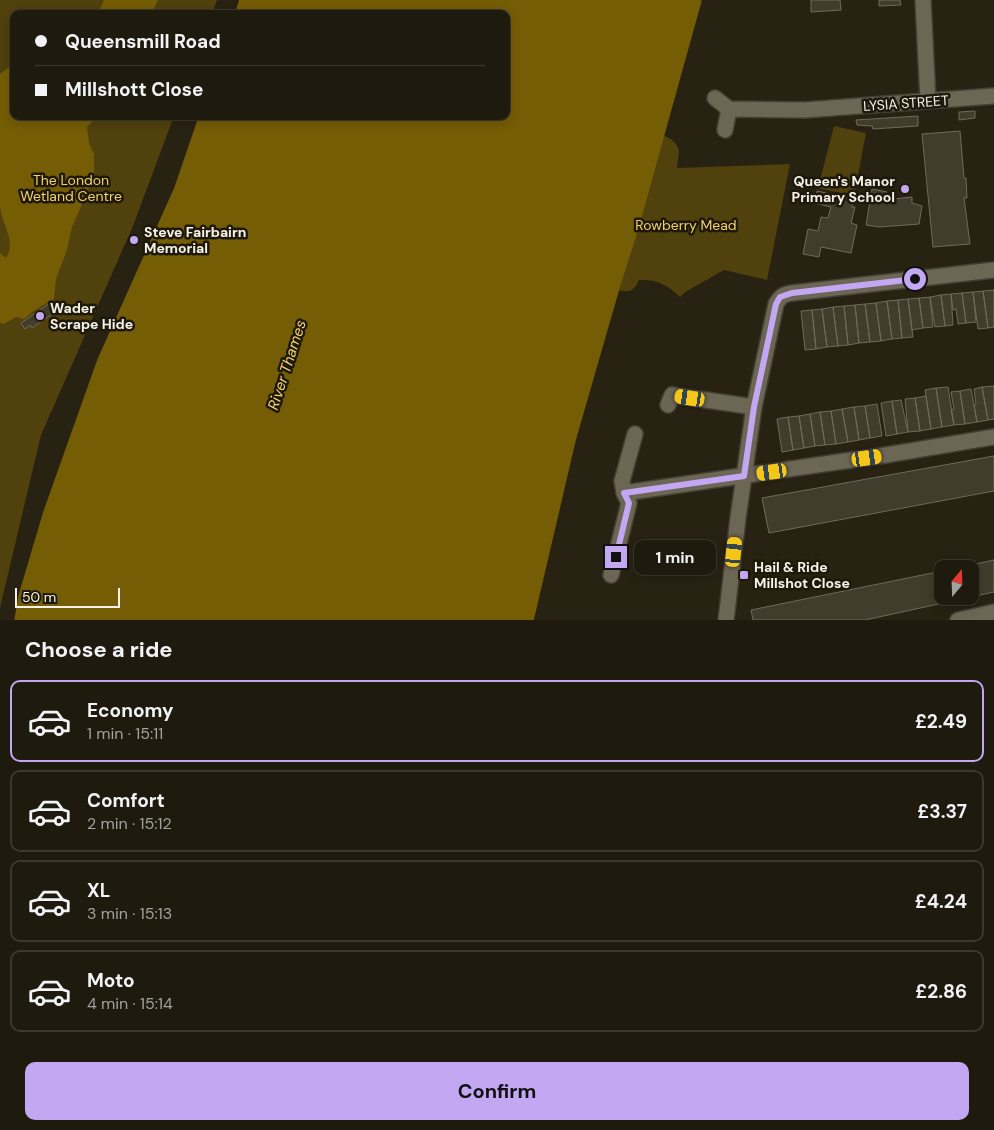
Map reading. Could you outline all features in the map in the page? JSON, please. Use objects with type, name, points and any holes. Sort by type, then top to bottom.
[{"type":"street","points":[[923,0],[928,100]]},
{"type":"street","name":"LYSIA STREET","points":[[729,109],[817,110],[994,96]]},
{"type":"street","points":[[715,98],[729,109],[725,130]]},
{"type":"street","points":[[726,620],[754,407],[776,304],[780,297],[792,293],[994,270]]},
{"type":"street","points":[[668,394],[754,407]]},
{"type":"street","points":[[612,575],[629,503],[624,493],[622,481],[635,434]]},
{"type":"street","points":[[624,493],[886,455],[994,437]]},
{"type":"street","points":[[958,620],[994,612]]},
{"type":"green space","name":"The London Wetland Centre","points":[[0,0],[217,0],[213,10],[10,10],[10,120],[173,120],[133,226],[41,435],[0,608]]},
{"type":"green space","points":[[834,126],[866,133],[854,196],[818,188]]},
{"type":"green space","name":"Rowberry Mead","points":[[652,132],[660,134],[675,143],[679,151],[677,168],[790,164],[767,280],[724,270],[685,292],[680,297],[666,286],[651,281],[639,280],[630,291],[616,290],[619,281],[609,280],[626,227]]},
{"type":"water","points":[[104,0],[158,0],[153,10],[100,10]]},
{"type":"water","name":"River Thames","points":[[252,0],[689,0],[626,227],[564,436],[521,620],[27,620],[31,597],[55,516],[109,364],[186,192],[211,120],[510,120],[510,10],[249,10]]},
{"type":"water","points":[[10,67],[10,120],[94,120],[87,127],[89,143],[94,154],[94,177],[72,227],[67,250],[56,279],[54,299],[24,319],[16,317],[4,324],[0,323],[0,253],[6,258],[10,245],[0,206],[0,74]]},
{"type":"building","points":[[811,0],[840,0],[841,10],[811,12]]},
{"type":"building","points":[[879,0],[900,0],[901,5],[879,6]]},
{"type":"building","points":[[975,111],[975,118],[959,120],[959,112]]},
{"type":"building","points":[[918,116],[918,126],[873,129],[872,126],[857,125],[856,120]]},
{"type":"building","points":[[960,131],[964,178],[966,178],[967,198],[964,198],[970,244],[933,247],[922,134]]},
{"type":"building","points":[[872,189],[887,192],[885,200],[912,197],[912,203],[922,206],[919,224],[879,227],[866,225]]},
{"type":"building","points":[[817,191],[854,199],[852,207],[855,207],[851,223],[857,225],[851,253],[821,247],[819,257],[803,254],[808,229],[818,231],[821,217],[828,218],[831,207],[814,203]]},
{"type":"building","points":[[994,290],[994,327],[988,328],[983,291]]},
{"type":"building","points":[[983,291],[988,328],[978,329],[973,292]]},
{"type":"building","points":[[973,292],[976,322],[966,323],[962,293]]},
{"type":"building","points":[[962,293],[966,323],[958,324],[956,309],[953,310],[951,294]]},
{"type":"building","points":[[951,294],[953,325],[945,326],[941,295]]},
{"type":"building","points":[[941,295],[945,326],[935,327],[930,297]]},
{"type":"building","points":[[930,297],[933,327],[923,328],[919,298]]},
{"type":"building","points":[[919,298],[923,328],[912,330],[908,299]]},
{"type":"building","points":[[908,299],[913,337],[902,338],[898,300]]},
{"type":"building","points":[[898,300],[902,338],[892,339],[887,301]]},
{"type":"building","name":"Wader Scrape Hide","points":[[53,301],[59,309],[32,328],[30,325],[25,329],[21,323]]},
{"type":"building","points":[[887,301],[892,339],[881,341],[876,303]]},
{"type":"building","points":[[876,303],[881,341],[870,342],[865,304]]},
{"type":"building","points":[[865,304],[870,342],[859,343],[855,305]]},
{"type":"building","points":[[855,305],[859,343],[848,345],[844,306]]},
{"type":"building","points":[[844,306],[848,345],[838,346],[833,307]]},
{"type":"building","points":[[833,307],[838,346],[827,347],[822,309]]},
{"type":"building","points":[[822,309],[827,347],[816,349],[812,310]]},
{"type":"building","points":[[812,310],[816,349],[805,350],[801,311]]},
{"type":"building","points":[[994,386],[994,419],[988,420],[982,387]]},
{"type":"building","points":[[948,387],[954,425],[942,427],[936,388]]},
{"type":"building","points":[[982,387],[988,420],[977,422],[974,389]]},
{"type":"building","points":[[936,388],[942,427],[931,429],[925,390]]},
{"type":"building","points":[[971,389],[977,422],[965,424],[960,391]]},
{"type":"building","points":[[960,391],[965,424],[954,425],[951,410],[954,409],[951,392]]},
{"type":"building","points":[[926,396],[931,429],[920,431],[915,398]]},
{"type":"building","points":[[915,398],[920,431],[908,432],[905,399]]},
{"type":"building","points":[[901,400],[908,432],[897,434],[892,401]]},
{"type":"building","points":[[892,401],[897,434],[886,436],[881,403]]},
{"type":"building","points":[[877,404],[882,436],[870,438],[865,406]]},
{"type":"building","points":[[865,406],[870,438],[859,440],[854,407]]},
{"type":"building","points":[[854,407],[859,440],[848,442],[842,409]]},
{"type":"building","points":[[842,409],[848,442],[836,444],[831,411]]},
{"type":"building","points":[[831,411],[836,444],[825,445],[820,412]]},
{"type":"building","points":[[820,412],[825,445],[815,446],[810,414]]},
{"type":"building","points":[[810,414],[815,446],[804,448],[799,416]]},
{"type":"building","points":[[799,416],[804,448],[793,450],[788,417]]},
{"type":"building","points":[[788,417],[793,450],[782,452],[777,419]]},
{"type":"building","points":[[994,456],[994,491],[769,533],[762,498]]},
{"type":"building","points":[[994,560],[994,592],[979,595],[979,563]]},
{"type":"building","points":[[934,573],[934,605],[865,620],[753,620],[751,610]]},
{"type":"waterway","points":[[249,10],[252,0]]},
{"type":"waterway","points":[[521,620],[564,436],[626,227],[689,0]]},
{"type":"waterway","points":[[27,620],[31,597],[55,516],[109,364],[186,192],[211,120]]},
{"type":"place","name":"Queen's Manor Primary School","points":[[905,189]]},
{"type":"place","name":"Steve Fairbairn Memorial","points":[[134,240]]},
{"type":"place","name":"Wader Scrape Hide","points":[[40,316]]},
{"type":"place","name":"Hail & Ride Millshot Close","points":[[744,575]]},
{"type":"route","points":[[616,557],[629,503],[624,493],[744,476],[754,407],[776,304],[780,297],[792,293],[915,279]]}]
